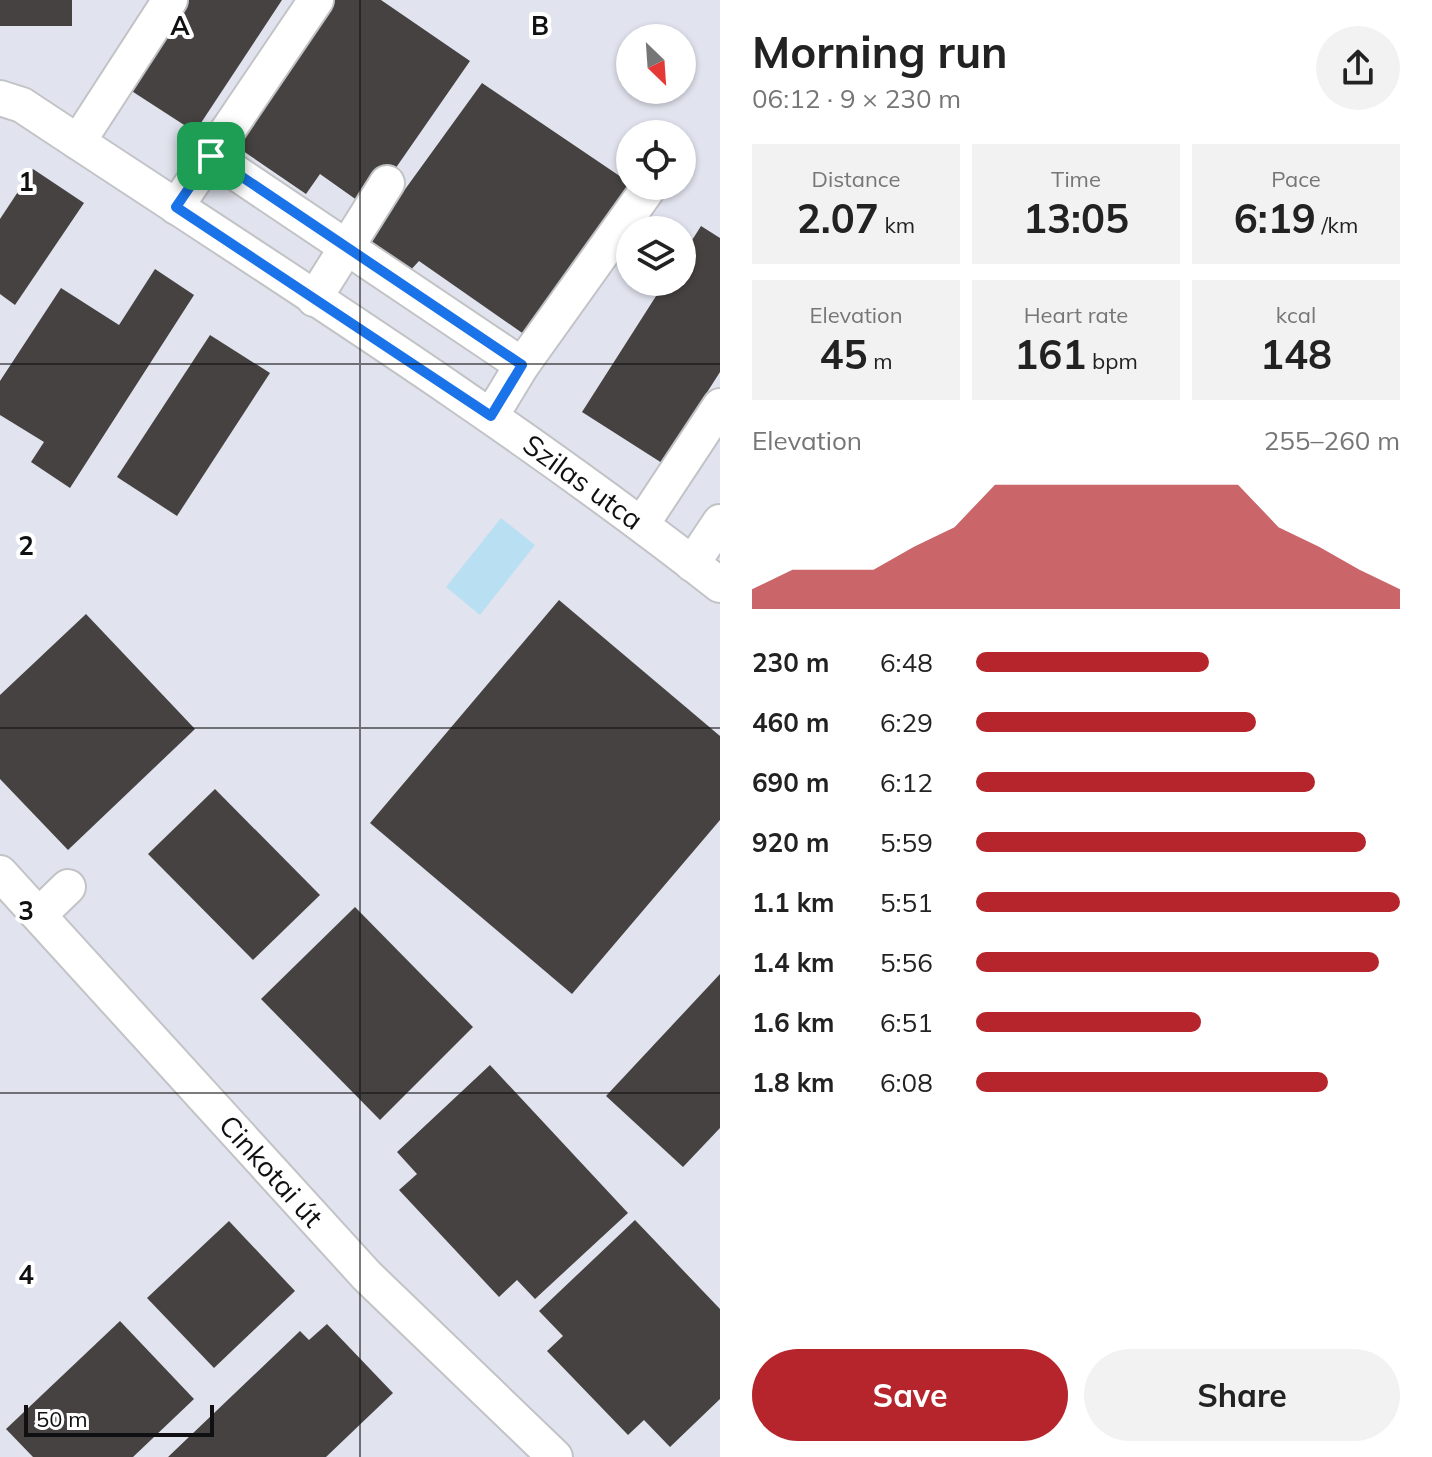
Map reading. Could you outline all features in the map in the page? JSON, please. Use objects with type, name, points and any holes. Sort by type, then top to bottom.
[{"type":"street","points":[[78,142],[170,0]]},
{"type":"street","points":[[176,207],[316,0]]},
{"type":"street","name":"Szilas utca","points":[[0,98],[22,105],[491,416],[642,524],[720,585]]},
{"type":"street","points":[[211,156],[522,365]]},
{"type":"street","points":[[314,299],[387,183]]},
{"type":"street","points":[[491,416],[522,365],[640,200]]},
{"type":"street","points":[[642,524],[720,406]]},
{"type":"street","points":[[692,564],[720,522]]},
{"type":"street","name":"Cinkotai út","points":[[0,873],[367,1276],[555,1457]]},
{"type":"street","points":[[39,915],[68,887]]},
{"type":"shaded area","points":[[0,0],[720,0],[720,1457],[0,1457]]},
{"type":"water","points":[[501,518],[535,545],[480,615],[446,587]]},
{"type":"building","points":[[0,0],[72,0],[72,26],[0,26]]},
{"type":"building","points":[[185,0],[282,0],[195,132],[127,88]]},
{"type":"building","points":[[324,0],[381,0],[470,61],[368,208],[320,174],[306,194],[227,140]]},
{"type":"building","points":[[482,83],[616,174],[616,200],[619,200],[528,337],[419,261],[407,274],[364,246]]},
{"type":"building","points":[[33,169],[84,203],[15,305],[0,294],[0,219]]},
{"type":"building","points":[[701,226],[720,238],[720,372],[662,463],[582,412],[656,296],[696,296],[696,234]]},
{"type":"building","points":[[155,269],[194,295],[70,488],[31,462],[44,442],[0,415],[0,381],[61,288],[119,325]]},
{"type":"building","points":[[210,335],[270,373],[177,516],[117,477]]},
{"type":"building","points":[[559,600],[720,736],[720,820],[572,994],[370,823]]},
{"type":"building","points":[[86,614],[195,729],[68,850],[0,779],[0,695]]},
{"type":"building","points":[[215,789],[320,895],[253,960],[148,854]]},
{"type":"building","points":[[355,907],[473,1027],[380,1120],[261,999]]},
{"type":"building","points":[[720,974],[720,1128],[683,1167],[606,1096]]},
{"type":"building","points":[[490,1065],[628,1213],[535,1299],[517,1280],[499,1297],[399,1190],[417,1174],[397,1152]]},
{"type":"building","points":[[635,1220],[720,1309],[720,1399],[670,1447],[644,1420],[628,1435],[547,1351],[563,1336],[539,1311]]},
{"type":"building","points":[[229,1221],[295,1291],[214,1368],[147,1298]]},
{"type":"building","points":[[120,1321],[194,1399],[133,1457],[33,1457],[6,1429]]},
{"type":"building","points":[[327,1324],[393,1393],[326,1457],[168,1457],[300,1331],[309,1340]]},
{"type":"route","points":[[211,156],[522,365],[491,416],[176,207],[211,156]]}]
